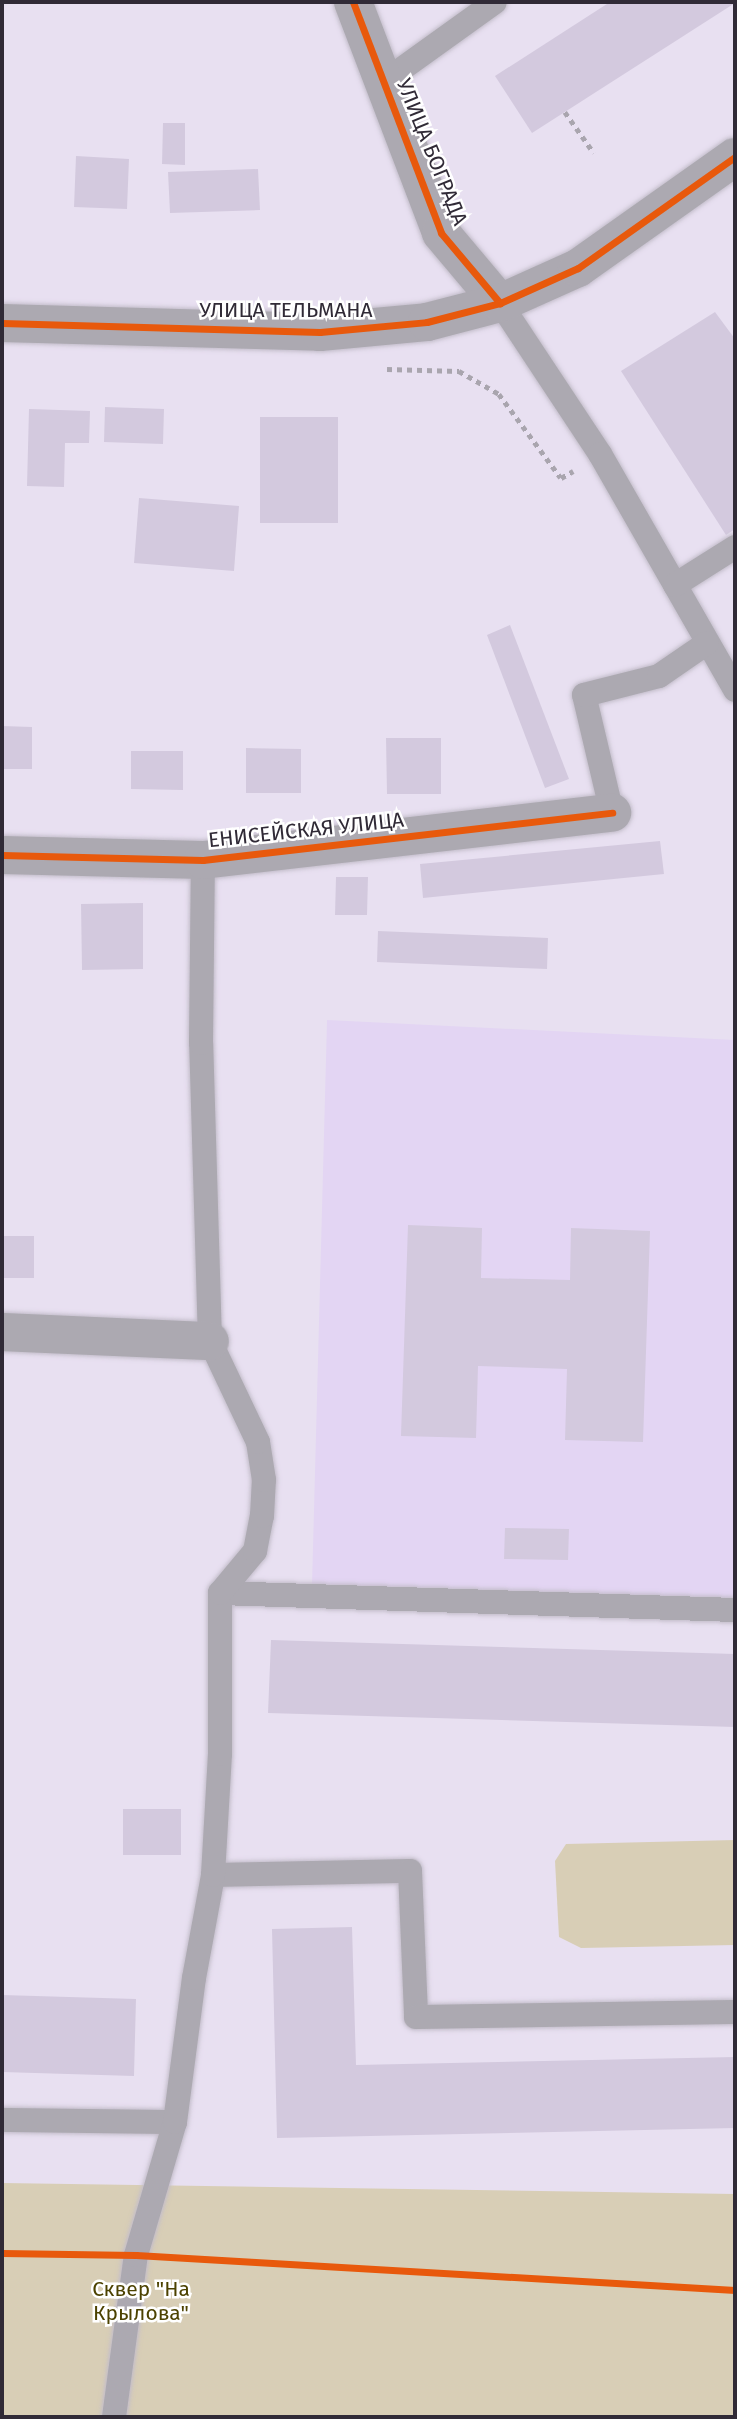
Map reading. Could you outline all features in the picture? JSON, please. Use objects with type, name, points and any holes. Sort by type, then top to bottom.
[{"type":"street","name":"УЛИЦА БОГРАДА","points":[[353,2],[385,80],[441,233],[500,303]]},
{"type":"street","name":"УЛИЦА ТЕЛЬМАНА","points":[[2,323],[320,332],[415,323],[500,303],[578,268],[735,157]]},
{"type":"street","name":"ЕНИСЕЙСКАЯ УЛИЦА","points":[[2,855],[203,860],[612,813]]},
{"type":"street","points":[[2,1332],[210,1341]]},
{"type":"lane","points":[[385,80],[495,2]]},
{"type":"lane","points":[[500,303],[600,454],[735,690]]},
{"type":"lane","points":[[675,585],[735,547]]},
{"type":"lane","points":[[612,813],[584,695],[659,676],[706,643]]},
{"type":"lane","points":[[114,2417],[136,2255],[175,2122],[194,1978],[214,1875],[220,1754],[220,1593],[255,1551],[264,1480],[258,1442],[210,1341],[201,1043],[203,860]]},
{"type":"lane","points":[[220,1593],[735,1610]]},
{"type":"lane","points":[[214,1875],[410,1871],[416,2017],[735,2012]]},
{"type":"lane","points":[[2,2120],[175,2122]]},
{"type":"path","points":[[565,111],[594,153]]},
{"type":"path","points":[[499,394],[561,478],[574,470]]},
{"type":"path","points":[[2,2253],[136,2255],[735,2290]]},
{"type":"shaded area","points":[[327,1020],[735,1040],[735,1602],[312,1584]]},
{"type":"green space","points":[[735,1840],[735,1945],[581,1948],[559,1937],[555,1861],[566,1844]]},
{"type":"green space","name":"Сквер \"На Крылова\"","points":[[2,2183],[735,2194],[735,2417],[2,2417]]},
{"type":"building","points":[[610,2],[735,3],[532,133],[495,76]]},
{"type":"building","points":[[163,123],[185,123],[185,165],[162,164]]},
{"type":"building","points":[[76,156],[129,159],[127,209],[74,207]]},
{"type":"building","points":[[258,169],[260,210],[170,213],[168,172]]},
{"type":"building","points":[[715,312],[735,339],[735,529],[726,535],[621,371]]},
{"type":"building","points":[[105,407],[164,409],[163,444],[104,442]]},
{"type":"building","points":[[29,409],[90,411],[89,443],[65,443],[64,487],[27,486]]},
{"type":"building","points":[[260,417],[338,417],[338,523],[260,523]]},
{"type":"building","points":[[139,498],[239,506],[234,571],[134,563]]},
{"type":"building","points":[[510,625],[569,779],[545,788],[487,635]]},
{"type":"building","points":[[2,726],[32,727],[32,769],[2,769]]},
{"type":"building","points":[[386,738],[441,738],[441,794],[387,794]]},
{"type":"building","points":[[246,748],[301,749],[301,793],[246,793]]},
{"type":"building","points":[[131,751],[183,751],[183,790],[131,789]]},
{"type":"building","points":[[660,841],[664,874],[423,898],[420,864]]},
{"type":"building","points":[[336,877],[368,877],[367,915],[335,915]]},
{"type":"building","points":[[143,903],[143,969],[82,970],[81,904]]},
{"type":"building","points":[[378,931],[548,938],[547,969],[377,962]]},
{"type":"building","points":[[408,1225],[482,1228],[481,1278],[570,1280],[571,1228],[650,1231],[643,1442],[565,1440],[567,1369],[478,1366],[476,1438],[401,1436]]},
{"type":"building","points":[[2,1236],[34,1236],[34,1278],[2,1278]]},
{"type":"building","points":[[505,1528],[569,1529],[568,1560],[504,1559]]},
{"type":"building","points":[[271,1640],[735,1654],[735,1727],[268,1713]]},
{"type":"building","points":[[123,1809],[181,1809],[181,1855],[123,1855]]},
{"type":"building","points":[[352,1927],[356,2065],[735,2057],[735,2128],[277,2138],[272,1929]]},
{"type":"building","points":[[2,1995],[136,1999],[134,2076],[2,2072]]},
{"type":"cycle path","points":[[353,2],[441,233],[500,303]]},
{"type":"cycle path","points":[[2,323],[320,332],[427,322],[500,303],[578,268],[735,157]]},
{"type":"cycle path","points":[[2,855],[203,860],[612,813]]},
{"type":"cycle path","points":[[2,2253],[136,2255],[735,2290]]}]
